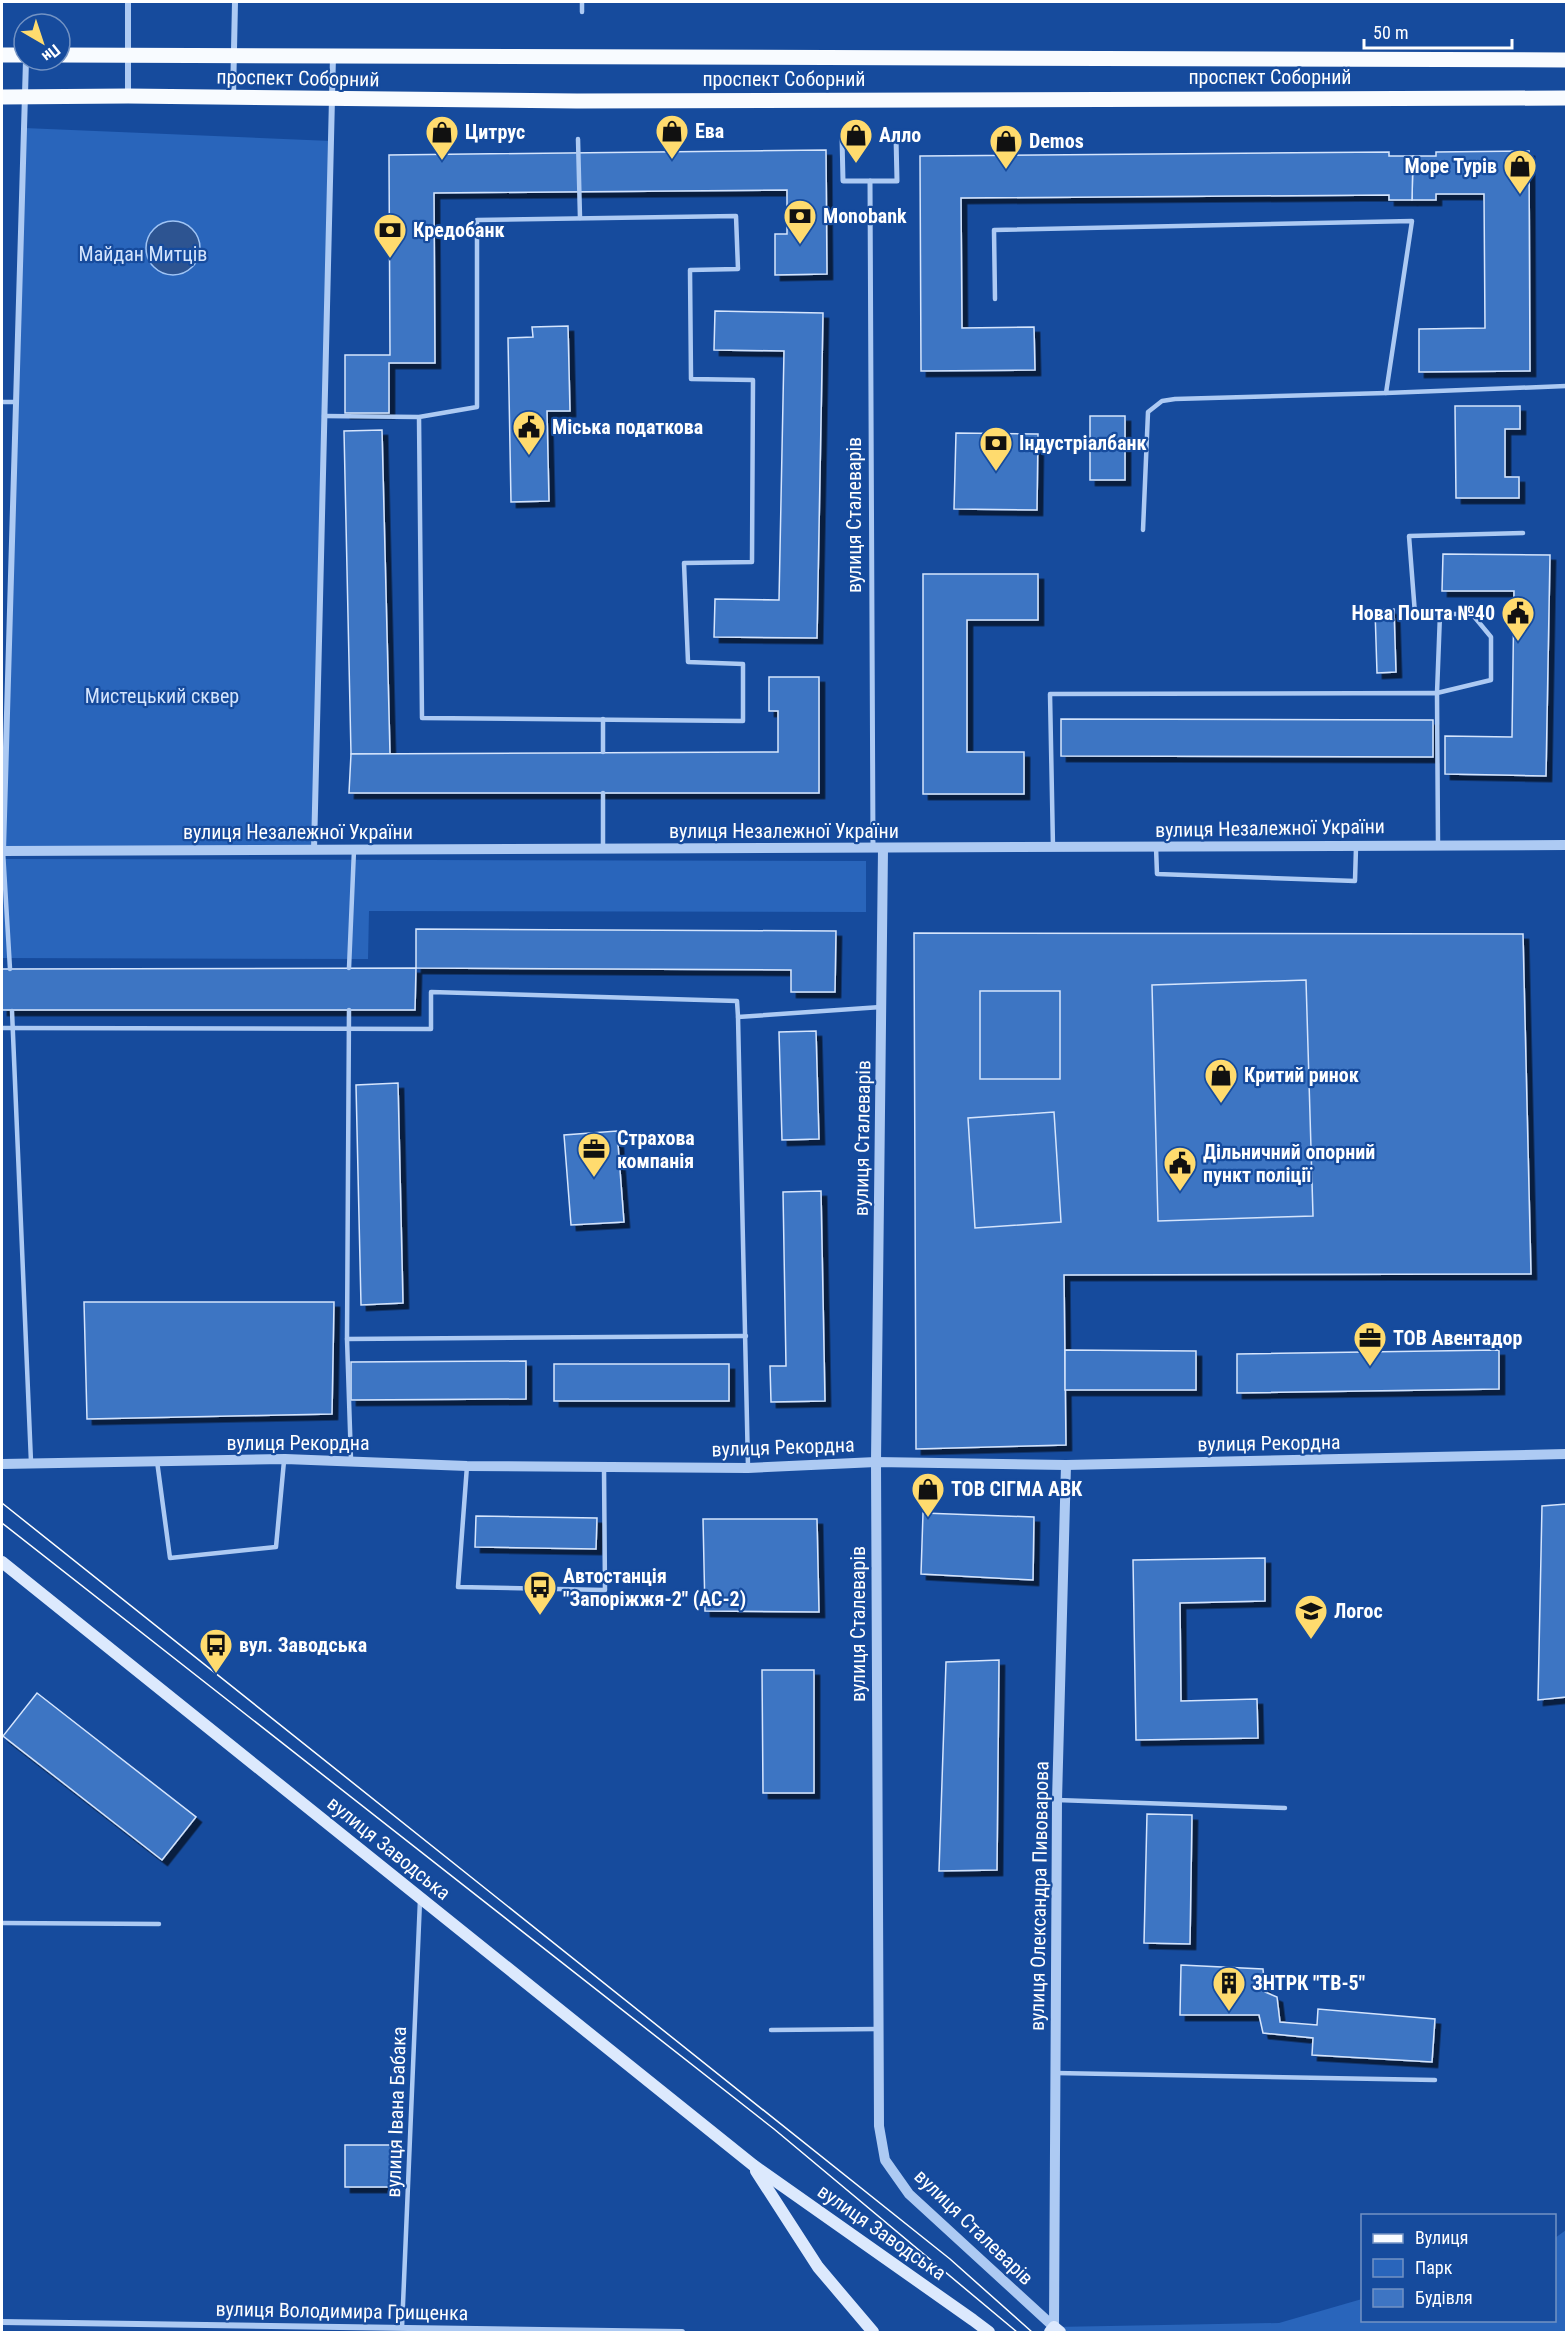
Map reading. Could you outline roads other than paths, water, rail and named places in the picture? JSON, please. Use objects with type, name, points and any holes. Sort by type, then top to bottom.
[{"type":"main road","name":"проспект Соборний","points":[[72,55],[1566,60]]},
{"type":"main road","name":"проспект Соборний","points":[[2,97],[128,96],[232,99],[588,101],[1566,98]]},
{"type":"main road","name":"вулиця Заводська","points":[[2,1562],[753,2165],[989,2332]]},
{"type":"main road","name":"вулиця Заводська","points":[[753,2165],[818,2267],[873,2332]]},
{"type":"street","points":[[128,2],[128,96]]},
{"type":"street","points":[[232,99],[235,2]]},
{"type":"street","points":[[314,850],[333,56]]},
{"type":"street","points":[[2,851],[26,72]]},
{"type":"street","points":[[842,137],[843,181],[897,181],[896,137]]},
{"type":"street","name":"вулиця Сталеварів","points":[[870,181],[882,1007],[876,1462],[879,2126],[885,2160],[909,2194],[1055,2331]]},
{"type":"street","name":"вулиця Незалежної України","points":[[2,851],[1566,845]]},
{"type":"street","name":"вулиця Рекордна","points":[[2,1464],[285,1459],[467,1466],[748,1468],[876,1462],[1066,1466],[1566,1454]]},
{"type":"street","name":"вулиця Олександра Пивоварова","points":[[1055,2331],[1057,1800],[1066,1466]]},
{"type":"street","name":"вулиця Володимира Грищенка","points":[[2,2322],[682,2332]]},
{"type":"street","points":[[95,2324],[95,2332]]},
{"type":"lane","points":[[582,2],[582,12]]},
{"type":"lane","points":[[578,139],[580,218]]},
{"type":"lane","points":[[324,416],[419,417],[477,407],[477,220],[736,216],[738,269],[690,270],[691,379],[753,380],[752,562],[684,563],[688,662],[743,664],[743,720],[422,718],[419,417]]},
{"type":"lane","points":[[995,299],[994,230],[1412,221],[1386,393]]},
{"type":"lane","points":[[1143,530],[1148,412],[1162,401],[1566,386]]},
{"type":"lane","points":[[2,402],[16,402]]},
{"type":"lane","points":[[1053,848],[1050,694],[1437,693],[1491,680],[1491,637],[1472,614],[1415,614],[1409,536],[1523,533]]},
{"type":"lane","points":[[1438,845],[1437,693],[1440,614]]},
{"type":"lane","points":[[603,719],[603,752]]},
{"type":"lane","points":[[603,793],[603,849]]},
{"type":"lane","points":[[1156,847],[1157,874],[1355,881],[1356,846]]},
{"type":"lane","points":[[349,968],[354,850]]},
{"type":"lane","points":[[2,851],[10,969]]},
{"type":"lane","points":[[2,1028],[431,1029],[431,992],[737,1001],[748,1468]]},
{"type":"lane","points":[[738,1017],[882,1007]]},
{"type":"lane","points":[[349,1010],[347,1339],[351,1460]]},
{"type":"lane","points":[[12,1011],[31,1462]]},
{"type":"lane","points":[[347,1339],[746,1336]]},
{"type":"lane","points":[[157,1461],[170,1558],[276,1547],[285,1459]]},
{"type":"lane","points":[[467,1466],[458,1587],[605,1590],[604,1466]]},
{"type":"lane","points":[[1057,1800],[1286,1808]]},
{"type":"lane","name":"вулиця Івана Бабака","points":[[402,2328],[420,1898]]},
{"type":"lane","points":[[2,1923],[159,1924]]},
{"type":"lane","points":[[771,2030],[878,2029]]},
{"type":"lane","points":[[1056,2073],[1435,2080]]},
{"type":"tram line","points":[[2,1503],[950,2259],[1032,2332]]},
{"type":"tram line","points":[[2,1523],[774,2129],[1017,2332]]},
{"type":"place","name":"Ева","points":[[672,160]]},
{"type":"place","name":"Цитрус","points":[[442,161]]},
{"type":"place","name":"Алло","points":[[856,164]]},
{"type":"place","name":"Demos","points":[[1006,170]]},
{"type":"place","name":"Море Турiв","points":[[1520,195]]},
{"type":"place","name":"Monobank","points":[[800,245]]},
{"type":"place","name":"Кредобанк","points":[[390,259]]},
{"type":"place","name":"Міська податкова","points":[[529,456]]},
{"type":"place","name":"Індустріалбанк","points":[[996,472]]},
{"type":"place","name":"Нова Пошта №40","points":[[1518,642]]},
{"type":"place","name":"Критий ринок","points":[[1221,1104]]},
{"type":"place","name":"Страхова компанія","points":[[594,1178]]},
{"type":"place","name":"Дільничний опорний пункт поліції","points":[[1180,1192]]},
{"type":"place","name":"ТОВ Авентадор","points":[[1370,1367]]},
{"type":"place","name":"ТОВ СІГМА АВК","points":[[928,1518]]},
{"type":"place","name":"Автостанція \"Запоріжжя-2\" (АС-2)","points":[[540,1616]]},
{"type":"place","name":"Логос","points":[[1311,1640]]},
{"type":"place","name":"вул. Заводська","points":[[216,1674]]},
{"type":"place","name":"ЗНТРК \"ТВ-5\"","points":[[1229,2012]]},
{"type":"park label","name":"Майдан Митців","points":[[143,254]]},
{"type":"park label","name":"Мистецький сквер","points":[[162,696]]}]
